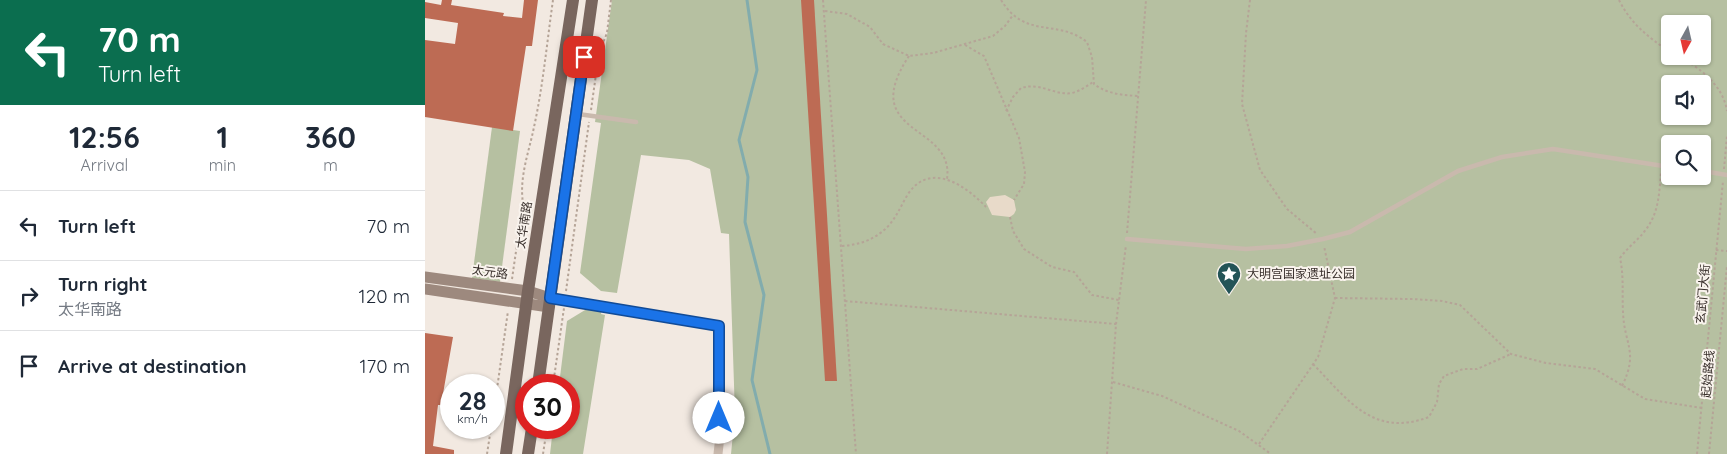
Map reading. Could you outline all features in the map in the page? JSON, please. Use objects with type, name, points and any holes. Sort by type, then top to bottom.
[{"type":"main road","name":"太华南路","points":[[506,454],[527,298],[573,0]]},
{"type":"main road","points":[[539,374],[592,0]]},
{"type":"main road","name":"太元路","points":[[425,277],[511,289],[527,298],[549,302]]},
{"type":"main road","name":"太元路","points":[[425,289],[509,301],[527,298]]},
{"type":"main road","points":[[528,454],[530,439]]},
{"type":"street","points":[[549,302],[565,301],[719,326],[717,454]]},
{"type":"lane","points":[[576,114],[636,122]]},
{"type":"lane","points":[[1127,239],[1246,249],[1287,246],[1323,239],[1349,232],[1458,171],[1502,157],[1553,149],[1661,165]]},
{"type":"lane","points":[[1711,172],[1725,175]]},
{"type":"path","points":[[511,289],[523,203],[521,192],[526,155],[534,127],[553,0]]},
{"type":"path","points":[[555,374],[599,53],[607,33],[611,0]]},
{"type":"path","points":[[823,0],[856,454]]},
{"type":"path","points":[[1001,0],[1013,15],[1031,26],[1067,31],[1087,42],[1092,57],[1093,82],[1100,89],[1111,93],[1138,96]]},
{"type":"path","points":[[1107,454],[1119,300],[1127,239],[1146,0]]},
{"type":"path","points":[[1254,0],[1250,0],[1245,33],[1242,104],[1260,170],[1287,209],[1323,239],[1335,298],[1318,357],[1259,444]]},
{"type":"path","points":[[1619,0],[1627,16],[1640,30],[1661,45]]},
{"type":"path","points":[[824,11],[847,14],[870,27],[883,44],[909,56],[933,53],[993,36],[1005,26],[1013,15]]},
{"type":"path","points":[[965,45],[984,56],[1006,112],[1019,138],[1024,162],[1024,184],[1014,200]]},
{"type":"path","points":[[909,56],[896,79],[893,91],[894,101],[897,110],[908,126],[938,147],[944,154],[949,168],[947,179]]},
{"type":"path","points":[[1694,65],[1712,81],[1726,103],[1727,111]]},
{"type":"path","points":[[1006,112],[1013,96],[1021,88],[1042,86],[1065,94],[1074,93],[1093,82]]},
{"type":"path","name":"玄武门大街","points":[[1697,454],[1725,175],[1727,136]]},
{"type":"path","points":[[1622,386],[1629,372],[1631,351],[1623,314],[1621,258],[1654,218],[1658,204],[1661,165]]},
{"type":"path","points":[[841,246],[859,243],[878,235],[893,220],[909,193],[917,185],[932,179],[947,179],[965,187],[986,207]]},
{"type":"path","points":[[1010,217],[1019,242],[1031,256],[1052,267],[1074,272],[1091,295],[1119,300]]},
{"type":"path","points":[[1716,250],[1727,251]]},
{"type":"path","name":"起始路线","points":[[1709,454],[1727,266]]},
{"type":"path","points":[[1335,298],[1412,299],[1442,301],[1460,305],[1511,354],[1546,363],[1595,369],[1645,399],[1702,408]]},
{"type":"path","points":[[499,374],[509,301]]},
{"type":"path","points":[[845,301],[1117,324]]},
{"type":"path","points":[[1313,364],[1357,409],[1377,420],[1398,424],[1414,423],[1429,418],[1437,402],[1439,384],[1444,376],[1463,369],[1477,369],[1511,354]]},
{"type":"path","points":[[1113,382],[1162,396],[1239,431],[1271,454]]},
{"type":"path","points":[[487,454],[489,439]]},
{"type":"path","points":[[543,454],[545,439]]},
{"type":"green space","name":"大明宫国家遗址公园","points":[[612,0],[1727,0],[1727,454],[731,454],[735,414],[729,234],[721,233],[710,169],[689,160],[641,155],[617,293],[601,291],[580,273],[601,123],[595,122]]},
{"type":"green space","points":[[492,127],[520,131],[500,282],[472,278]]},
{"type":"green space","points":[[590,307],[602,309],[601,314],[605,315],[583,454],[550,454],[552,439],[580,439],[580,374],[560,374],[567,321]]},
{"type":"shaded area","points":[[1005,195],[1014,200],[1016,210],[1014,214],[1010,217],[992,215],[986,202],[990,197]]},
{"type":"building","points":[[442,0],[452,0],[451,5],[504,13],[503,16],[522,18],[524,0],[538,0],[532,46],[526,46],[513,131],[425,117],[425,40],[455,44],[458,23],[425,18],[425,2],[441,5]]},
{"type":"building","points":[[801,0],[814,0],[837,381],[825,381]]},
{"type":"building","points":[[425,333],[453,337],[446,374],[440,374],[440,405],[438,405],[433,446],[454,450],[454,454],[425,454]]},
{"type":"waterway","points":[[747,0],[757,70],[739,140],[748,177],[745,222],[764,295],[752,380],[770,454]]},
{"type":"place","name":"大明宫国家遗址公园","points":[[1229,295]]},
{"type":"route","points":[[584,57],[550,298],[719,326],[719,418]]}]
